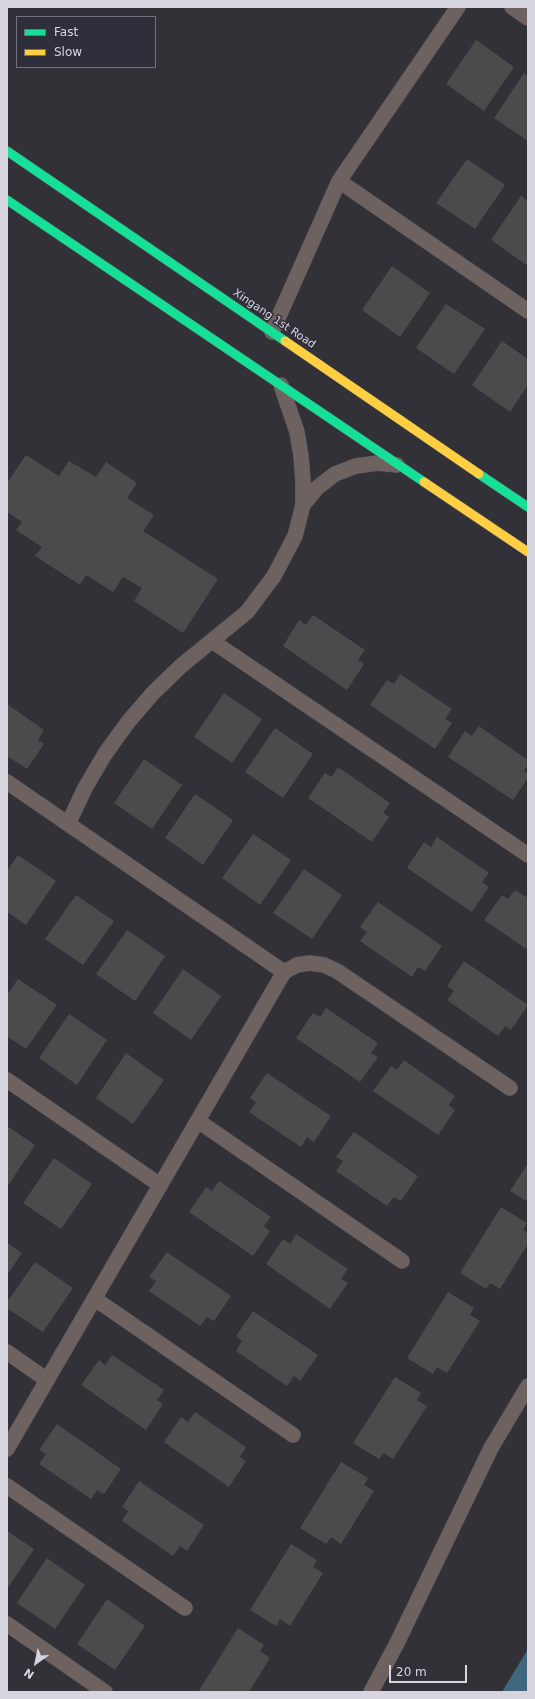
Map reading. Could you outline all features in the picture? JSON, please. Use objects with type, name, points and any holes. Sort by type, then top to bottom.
[{"type":"street","name":"Xingang 1st Road","points":[[7,151],[528,508]]},
{"type":"street","points":[[7,200],[528,552]]},
{"type":"lane","points":[[272,332],[339,181],[458,7]]},
{"type":"lane","points":[[512,7],[528,18]]},
{"type":"lane","points":[[339,181],[528,311]]},
{"type":"lane","points":[[68,824],[85,788],[104,754],[128,722],[153,693],[176,671],[247,612],[274,576],[295,536],[303,505],[303,475],[297,432],[281,385]]},
{"type":"lane","points":[[303,505],[317,488],[335,474],[356,466],[378,463],[400,466]]},
{"type":"lane","points":[[212,641],[528,855]]},
{"type":"lane","points":[[7,782],[284,972]]},
{"type":"lane","points":[[7,1449],[284,972],[297,965],[310,963],[324,965],[337,971],[510,1088]]},
{"type":"lane","points":[[7,1080],[160,1185]]},
{"type":"lane","points":[[198,1121],[402,1261]]},
{"type":"lane","points":[[95,1299],[293,1435]]},
{"type":"lane","points":[[7,1352],[47,1380]]},
{"type":"lane","points":[[371,1692],[491,1448],[528,1386]]},
{"type":"lane","points":[[7,1486],[185,1608]]},
{"type":"lane","points":[[7,1624],[105,1692]]},
{"type":"water","points":[[528,1649],[528,1692],[502,1692]]},
{"type":"building","points":[[476,40],[514,67],[484,111],[446,84]]},
{"type":"building","points":[[524,73],[528,76],[528,141],[494,118]]},
{"type":"building","points":[[467,159],[505,185],[475,229],[436,203]]},
{"type":"building","points":[[521,196],[528,201],[528,266],[491,240]]},
{"type":"building","points":[[392,266],[430,293],[400,337],[362,310]]},
{"type":"building","points":[[446,304],[485,329],[454,374],[416,348]]},
{"type":"building","points":[[502,341],[528,359],[528,385],[510,412],[472,385]]},
{"type":"building","points":[[26,455],[59,476],[69,461],[96,477],[106,462],[137,483],[127,498],[154,515],[143,531],[218,579],[183,633],[134,601],[142,588],[123,577],[113,592],[86,575],[80,585],[35,556],[42,547],[16,530],[22,522],[7,512],[7,483]]},
{"type":"building","points":[[313,615],[365,650],[358,660],[364,664],[347,690],[283,646],[299,620],[306,625]]},
{"type":"building","points":[[400,674],[452,709],[445,719],[452,723],[435,749],[370,705],[387,680],[394,684]]},
{"type":"building","points":[[224,693],[262,719],[232,763],[194,737]]},
{"type":"building","points":[[7,704],[44,730],[38,740],[44,744],[27,769],[7,756]]},
{"type":"building","points":[[479,726],[528,760],[528,764],[524,771],[528,774],[528,778],[513,800],[448,757],[465,731],[472,736]]},
{"type":"building","points":[[275,728],[313,754],[283,798],[245,772]]},
{"type":"building","points":[[144,759],[182,785],[152,829],[114,803]]},
{"type":"building","points":[[338,767],[390,803],[383,813],[389,817],[372,842],[308,798],[325,773],[332,777]]},
{"type":"building","points":[[195,794],[233,820],[203,865],[165,838]]},
{"type":"building","points":[[253,834],[291,860],[260,905],[222,878]]},
{"type":"building","points":[[437,837],[489,873],[482,882],[489,887],[472,912],[407,868],[424,842],[431,847]]},
{"type":"building","points":[[18,855],[56,881],[26,925],[7,912],[7,871]]},
{"type":"building","points":[[304,869],[342,895],[312,939],[273,913]]},
{"type":"building","points":[[515,890],[528,898],[528,950],[484,920],[502,895],[508,899]]},
{"type":"building","points":[[76,895],[114,921],[83,965],[45,939]]},
{"type":"building","points":[[378,902],[442,946],[425,971],[418,967],[412,977],[360,941],[367,932],[360,927]]},
{"type":"building","points":[[127,930],[165,956],[135,1001],[96,974]]},
{"type":"building","points":[[464,961],[528,1005],[511,1030],[505,1026],[498,1036],[447,1000],[454,991],[447,986]]},
{"type":"building","points":[[183,969],[221,996],[191,1040],[153,1013]]},
{"type":"building","points":[[18,979],[57,1005],[26,1049],[7,1036],[7,995]]},
{"type":"building","points":[[326,1008],[378,1043],[371,1053],[378,1057],[360,1082],[296,1038],[313,1013],[320,1017]]},
{"type":"building","points":[[69,1014],[107,1040],[77,1085],[39,1058]]},
{"type":"building","points":[[126,1053],[164,1080],[133,1124],[96,1098]]},
{"type":"building","points":[[404,1060],[455,1096],[449,1105],[455,1110],[438,1135],[373,1091],[391,1066],[397,1070]]},
{"type":"building","points":[[267,1073],[331,1116],[314,1142],[307,1137],[301,1147],[249,1112],[256,1102],[250,1098]]},
{"type":"building","points":[[7,1126],[35,1145],[7,1187]]},
{"type":"building","points":[[354,1132],[418,1176],[401,1201],[394,1197],[387,1206],[336,1171],[343,1161],[336,1157]]},
{"type":"building","points":[[54,1158],[92,1184],[61,1229],[23,1203]]},
{"type":"building","points":[[528,1163],[528,1202],[510,1191]]},
{"type":"building","points":[[219,1181],[271,1217],[264,1226],[270,1231],[253,1256],[189,1212],[206,1187],[212,1191]]},
{"type":"building","points":[[501,1207],[527,1223],[523,1230],[528,1233],[528,1244],[500,1289],[490,1283],[486,1289],[460,1273]]},
{"type":"building","points":[[296,1234],[348,1269],[341,1279],[348,1283],[330,1309],[266,1264],[283,1239],[290,1244]]},
{"type":"building","points":[[7,1243],[22,1253],[7,1275]]},
{"type":"building","points":[[167,1252],[231,1296],[214,1321],[207,1317],[200,1326],[149,1291],[156,1281],[149,1277]]},
{"type":"building","points":[[35,1262],[73,1288],[43,1332],[7,1308],[7,1302]]},
{"type":"building","points":[[448,1292],[474,1308],[470,1315],[480,1321],[447,1373],[437,1367],[433,1374],[407,1358]]},
{"type":"building","points":[[253,1311],[318,1355],[300,1381],[294,1376],[287,1386],[236,1351],[242,1341],[236,1336]]},
{"type":"building","points":[[112,1355],[164,1390],[157,1400],[163,1404],[146,1430],[81,1385],[99,1360],[105,1365]]},
{"type":"building","points":[[395,1377],[421,1393],[417,1400],[427,1406],[393,1459],[384,1453],[379,1459],[353,1443]]},
{"type":"building","points":[[195,1412],[246,1447],[240,1457],[246,1461],[229,1487],[164,1442],[181,1417],[188,1422]]},
{"type":"building","points":[[57,1424],[121,1469],[104,1494],[97,1490],[91,1499],[39,1464],[46,1454],[39,1450]]},
{"type":"building","points":[[341,1462],[368,1478],[364,1485],[374,1491],[341,1544],[331,1537],[326,1544],[300,1528]]},
{"type":"building","points":[[139,1481],[204,1525],[187,1551],[180,1546],[173,1556],[122,1521],[128,1511],[122,1507]]},
{"type":"building","points":[[7,1531],[34,1549],[7,1589]]},
{"type":"building","points":[[291,1544],[317,1560],[313,1567],[323,1573],[290,1626],[280,1619],[276,1626],[250,1610]]},
{"type":"building","points":[[47,1558],[85,1585],[55,1629],[17,1603]]},
{"type":"building","points":[[107,1599],[145,1626],[115,1670],[77,1644]]},
{"type":"building","points":[[238,1628],[264,1645],[260,1651],[270,1658],[249,1692],[198,1692]]},
{"type":"traffic: fast","points":[[7,151],[285,341]]},
{"type":"traffic: fast","points":[[7,200],[424,482]]},
{"type":"traffic: fast","points":[[479,474],[528,507]]},
{"type":"traffic: slow","points":[[285,341],[479,474]]},
{"type":"traffic: slow","points":[[424,482],[528,552]]}]
